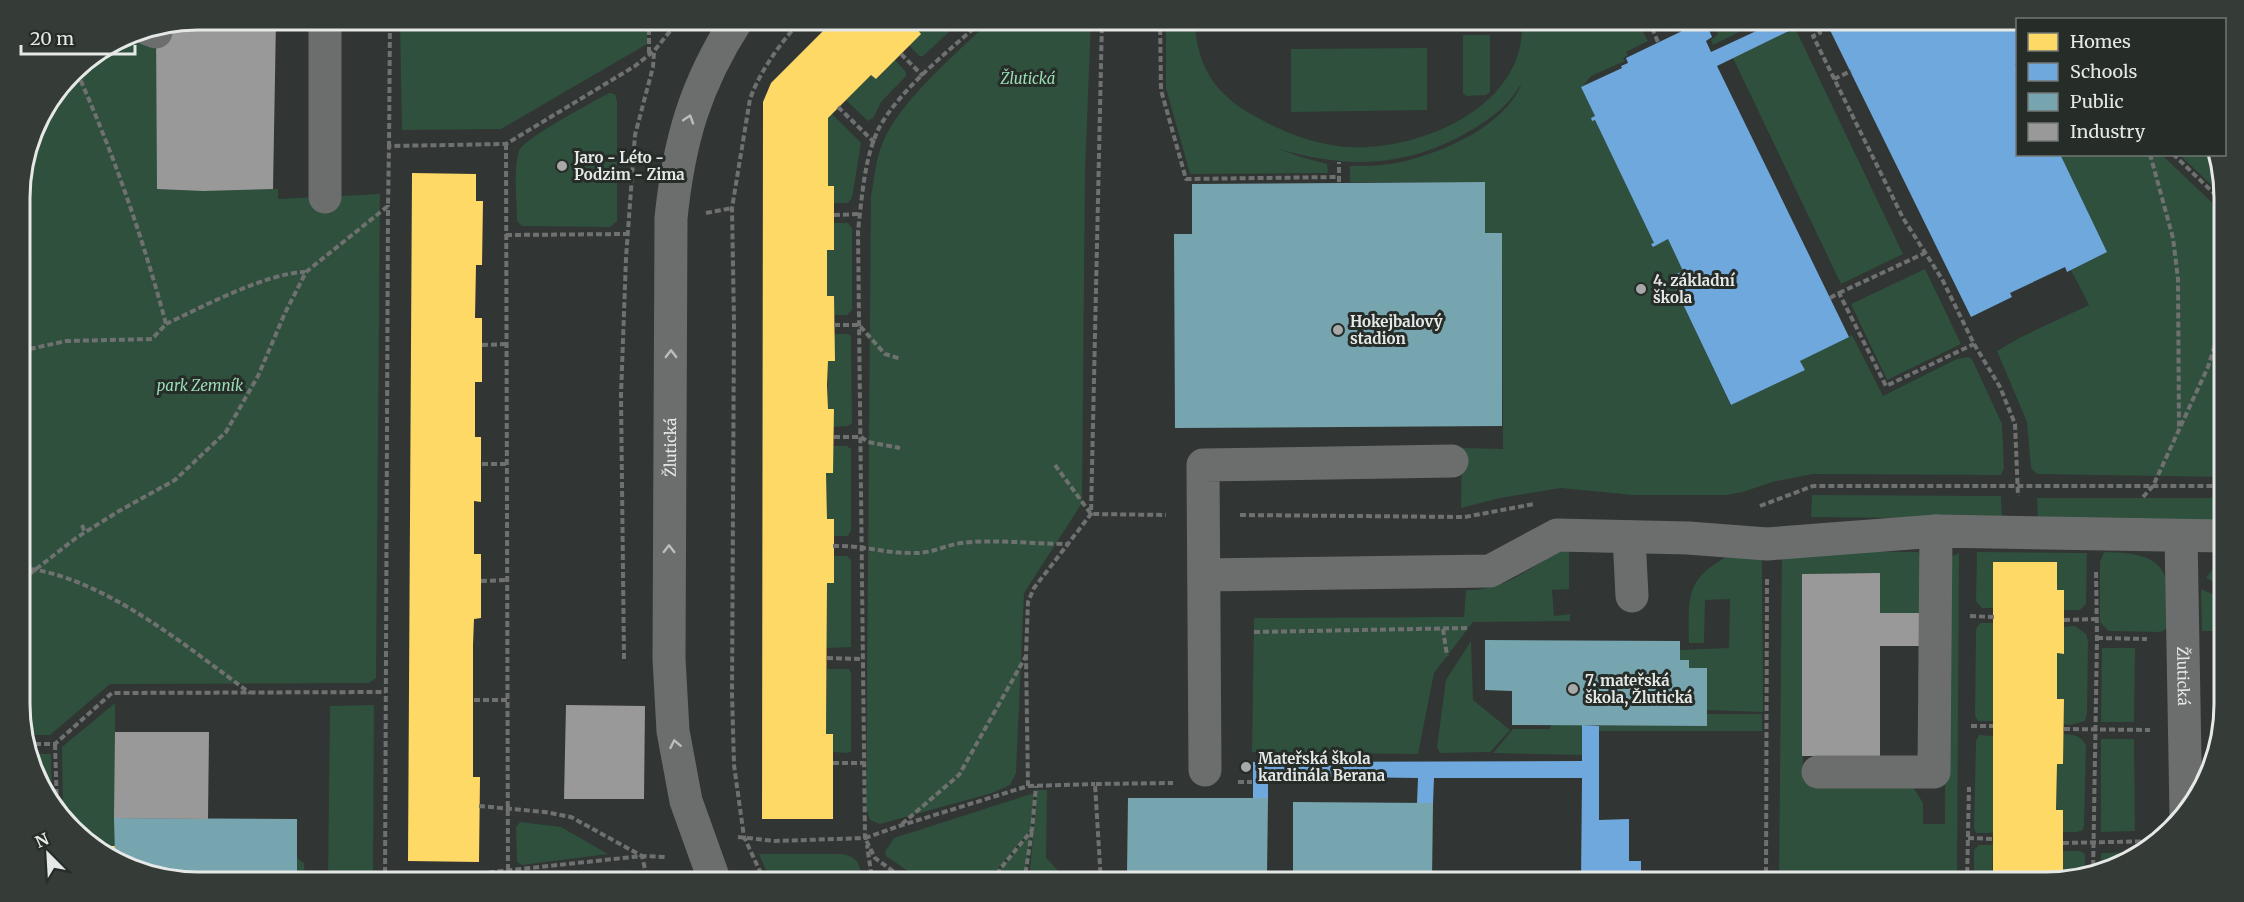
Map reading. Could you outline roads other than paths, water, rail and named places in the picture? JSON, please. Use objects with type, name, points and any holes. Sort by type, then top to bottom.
[{"type":"street","points":[[325,30],[325,197]]},
{"type":"street","name":"Žlutická","points":[[711,872],[686,801],[673,731],[669,659],[671,218],[678,160],[687,122],[701,84],[731,30]]},
{"type":"street","points":[[1205,778],[1203,465],[1452,461]]},
{"type":"street","points":[[1204,575],[1490,571],[1557,535],[1688,538],[1767,544],[1936,531],[2019,532],[2101,547],[2181,536],[2214,536]]},
{"type":"street","points":[[1818,772],[1934,772],[1936,531]]},
{"type":"street","name":"Žlutická","points":[[2181,536],[2186,798]]},
{"type":"street","points":[[1629,537],[1632,596]]},
{"type":"place","name":"Jaro - Léto - Podzim - Zima","points":[[562,166]]},
{"type":"place","name":"4. základní škola","points":[[1641,289]]},
{"type":"place","name":"Hokejbalový stadion","points":[[1338,330]]},
{"type":"place","name":"7. mateřská škola, Žlutická","points":[[1573,689]]},
{"type":"place","name":"Mateřská škola kardinála Berana","points":[[1246,767]]},
{"type":"park label","name":"park Zemník","points":[[200,385]]}]
